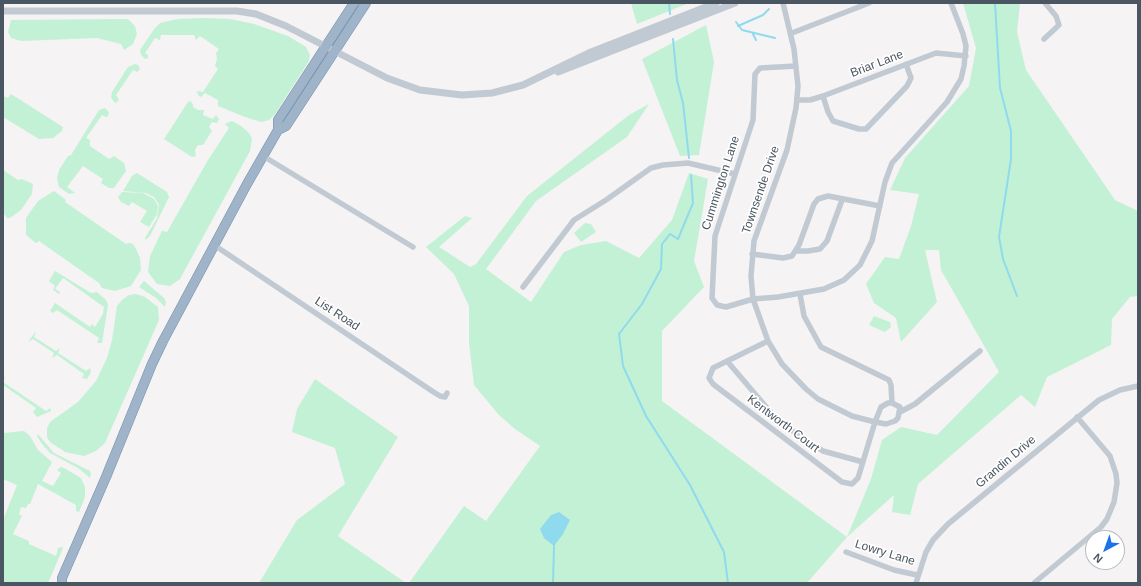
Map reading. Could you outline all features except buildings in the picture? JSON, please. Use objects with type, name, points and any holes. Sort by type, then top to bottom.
[{"type":"highway","points":[[60,581],[106,477],[152,364],[214,245],[278,130],[278,120],[325,45],[354,3]]},
{"type":"highway","points":[[278,130],[286,126],[366,3]]},
{"type":"street","points":[[535,80],[591,52],[716,3]]},
{"type":"street","points":[[3,11],[237,11],[256,14],[325,45],[387,78],[414,88],[441,94],[462,95],[492,92],[523,85],[613,52],[735,3]]},
{"type":"street","name":"Townsende Drive","points":[[783,3],[792,33],[796,66],[797,100],[787,150],[760,223],[752,254],[751,276],[753,299],[768,341],[782,364],[806,390],[818,399],[852,416],[875,422],[886,424],[895,421],[900,412]]},
{"type":"street","points":[[792,33],[870,3]]},
{"type":"street","name":"Cummington Lane","points":[[796,66],[760,68],[755,74],[753,120],[715,236],[712,298],[717,305],[726,306],[753,299],[800,294],[831,286],[844,280],[855,271],[870,247],[887,175],[892,163],[951,97],[961,79],[966,56],[964,34],[952,3]]},
{"type":"street","points":[[1044,39],[1059,25],[1056,16],[1045,3]]},
{"type":"street","name":"Briar Lane","points":[[797,100],[810,100],[823,96],[936,53],[966,56]]},
{"type":"street","points":[[823,96],[828,112],[833,121],[859,129],[866,129],[908,86],[911,78],[906,64]]},
{"type":"street","points":[[263,156],[413,247]]},
{"type":"street","points":[[523,287],[574,220],[611,197],[651,168],[663,165],[688,163],[735,174]]},
{"type":"street","points":[[752,254],[784,258],[792,256],[796,251],[814,204],[818,199],[828,196],[842,200],[880,206]]},
{"type":"street","points":[[796,251],[820,249],[826,241],[842,200]]},
{"type":"street","name":"List Road","points":[[214,245],[432,391],[440,396],[445,396],[447,393]]},
{"type":"street","points":[[800,294],[804,316],[821,346],[889,380],[891,385],[892,403]]},
{"type":"street","name":"Kentworth Court","points":[[768,341],[718,364],[710,373],[709,378],[717,389],[842,482],[852,484],[858,478],[875,422]]},
{"type":"street","points":[[875,422],[881,408],[888,403],[892,403],[900,407],[900,412],[915,404],[980,351]]},
{"type":"street","points":[[727,361],[779,422],[823,451],[863,462]]},
{"type":"street","name":"Grandin Drive","points":[[916,583],[917,574],[926,552],[940,532],[1099,400],[1110,394],[1138,386]]},
{"type":"street","points":[[1034,583],[1094,534],[1107,519],[1114,502],[1117,483],[1116,474],[1110,456],[1077,417]]},
{"type":"street","name":"Lowry Lane","points":[[846,552],[894,570],[917,574]]},
{"type":"green space","points":[[631,3],[689,3],[637,24]]},
{"type":"green space","points":[[963,3],[1020,3],[1017,32],[1026,70],[1115,200],[1138,211],[1138,296],[1130,297],[1112,319],[1111,345],[1047,377],[1035,407],[1021,395],[918,484],[910,515],[892,512],[894,495],[847,537],[871,479],[882,440],[901,427],[937,435],[999,372],[941,270],[939,250],[925,250],[937,302],[901,342],[896,318],[874,303],[866,284],[885,257],[899,259],[911,226],[919,194],[890,190],[905,158],[969,86],[976,48]]},
{"type":"green space","points":[[128,19],[135,26],[137,34],[133,44],[124,50],[121,44],[97,38],[21,41],[11,38],[8,32],[11,20]]},
{"type":"green space","points":[[178,19],[230,19],[254,24],[288,36],[306,47],[310,55],[309,61],[275,114],[269,120],[261,122],[245,117],[218,106],[218,100],[205,93],[201,97],[198,95],[197,91],[203,92],[218,69],[215,66],[217,59],[216,53],[219,49],[200,36],[196,40],[194,35],[161,35],[160,40],[155,38],[145,53],[148,55],[148,58],[145,59],[141,55],[140,50],[160,23]]},
{"type":"green space","points":[[706,25],[714,62],[699,155],[680,156],[642,59]]},
{"type":"green space","points":[[135,64],[138,65],[140,69],[137,72],[133,70],[116,95],[119,100],[116,103],[114,102],[111,97],[112,92],[128,67]]},
{"type":"green space","points":[[11,94],[63,127],[62,131],[53,138],[39,139],[3,117],[3,96],[8,98]]},
{"type":"green space","points":[[190,101],[193,104],[193,107],[198,110],[204,110],[203,115],[213,119],[216,115],[219,119],[217,123],[212,122],[209,127],[212,131],[203,145],[198,145],[195,150],[196,156],[192,157],[164,139]]},
{"type":"green space","points":[[649,104],[627,137],[536,201],[486,269],[531,302],[564,252],[581,245],[606,241],[639,258],[672,220],[689,173],[708,179],[694,261],[704,287],[662,331],[662,401],[847,537],[807,583],[409,583],[464,506],[486,521],[540,446],[515,429],[499,415],[474,385],[469,343],[469,306],[454,274],[426,247],[465,216],[472,218],[439,247],[470,267],[476,264],[527,196],[629,115]]},
{"type":"green space","points":[[105,108],[109,112],[108,116],[106,117],[102,115],[86,138],[90,140],[90,146],[109,159],[114,156],[124,163],[126,171],[114,188],[109,188],[101,183],[103,179],[83,166],[67,187],[75,193],[69,194],[59,187],[57,178],[59,170],[68,156],[71,155],[99,110]]},
{"type":"green space","points":[[232,121],[249,133],[252,139],[250,151],[180,279],[170,286],[157,284],[148,272],[150,256],[162,231],[167,232],[208,160],[229,128],[225,124]]},
{"type":"green space","points":[[3,170],[18,180],[22,179],[33,184],[32,194],[21,210],[10,218],[7,218],[3,212]]},
{"type":"green space","points":[[137,173],[167,192],[169,197],[150,236],[145,240],[157,218],[159,205],[154,197],[146,193],[123,191],[132,176]]},
{"type":"green space","points":[[54,191],[66,200],[65,202],[126,244],[133,244],[140,258],[141,270],[131,286],[115,291],[102,288],[99,283],[39,241],[36,243],[26,235],[26,218],[38,201]]},
{"type":"green space","points":[[122,192],[143,193],[154,199],[158,206],[157,214],[149,227],[140,222],[147,211],[132,202],[129,206],[121,202],[118,197]]},
{"type":"green space","points":[[585,223],[591,224],[596,232],[581,242],[574,233]]},
{"type":"green space","points":[[55,271],[91,293],[97,292],[106,300],[108,305],[102,343],[97,343],[99,338],[57,310],[53,313],[50,311],[55,303],[90,327],[92,324],[95,327],[103,314],[104,307],[63,278],[55,289],[60,292],[59,294],[53,290],[55,286],[49,281]]},
{"type":"green space","points":[[144,281],[164,298],[166,302],[165,307],[156,298],[139,287]]},
{"type":"green space","points":[[136,294],[145,297],[158,307],[159,320],[105,443],[96,451],[84,456],[65,452],[50,442],[47,437],[47,428],[50,422],[78,402],[96,381],[107,358],[112,340],[117,306],[129,295]]},
{"type":"green space","points":[[874,316],[890,322],[891,327],[885,332],[869,325]]},
{"type":"green space","points":[[36,331],[34,337],[56,351],[60,348],[58,353],[86,371],[90,368],[91,372],[87,379],[82,378],[84,374],[57,355],[52,358],[54,353],[33,339],[28,342]]},
{"type":"green space","points":[[315,379],[398,437],[338,536],[406,583],[259,583],[297,520],[345,484],[335,448],[292,432],[297,409]]},
{"type":"green space","points":[[3,382],[46,411],[50,408],[51,411],[37,417],[33,412],[36,408],[3,385]]},
{"type":"green space","points":[[24,431],[30,436],[38,450],[52,462],[42,481],[53,486],[61,473],[57,470],[61,467],[81,478],[85,487],[85,497],[79,512],[76,511],[76,505],[38,484],[30,504],[28,504],[26,508],[21,507],[19,514],[22,516],[13,534],[29,541],[29,544],[56,556],[58,548],[63,548],[48,583],[3,583],[3,520],[17,485],[3,479],[3,433]]},
{"type":"green space","points":[[38,434],[54,453],[90,471],[90,478],[78,468],[50,453],[42,444],[37,436]]},
{"type":"water","points":[[559,512],[570,520],[563,534],[554,546],[544,538],[540,529],[551,515]]},
{"type":"waterway","points":[[669,3],[670,14]]},
{"type":"waterway","points":[[995,3],[1000,88],[1011,131],[1011,159],[999,237],[1003,259],[1017,296]]},
{"type":"waterway","points":[[738,26],[763,15],[769,9]]},
{"type":"waterway","points":[[736,22],[742,30],[775,38]]},
{"type":"waterway","points":[[753,34],[756,40]]},
{"type":"waterway","points":[[673,39],[677,80],[683,103],[689,158]]},
{"type":"waterway","points":[[691,175],[693,203],[678,239],[670,234],[662,244],[661,269],[642,304],[619,334],[623,366],[646,416],[690,485],[724,552],[728,583]]},
{"type":"waterway","points":[[553,583],[554,546]]}]
